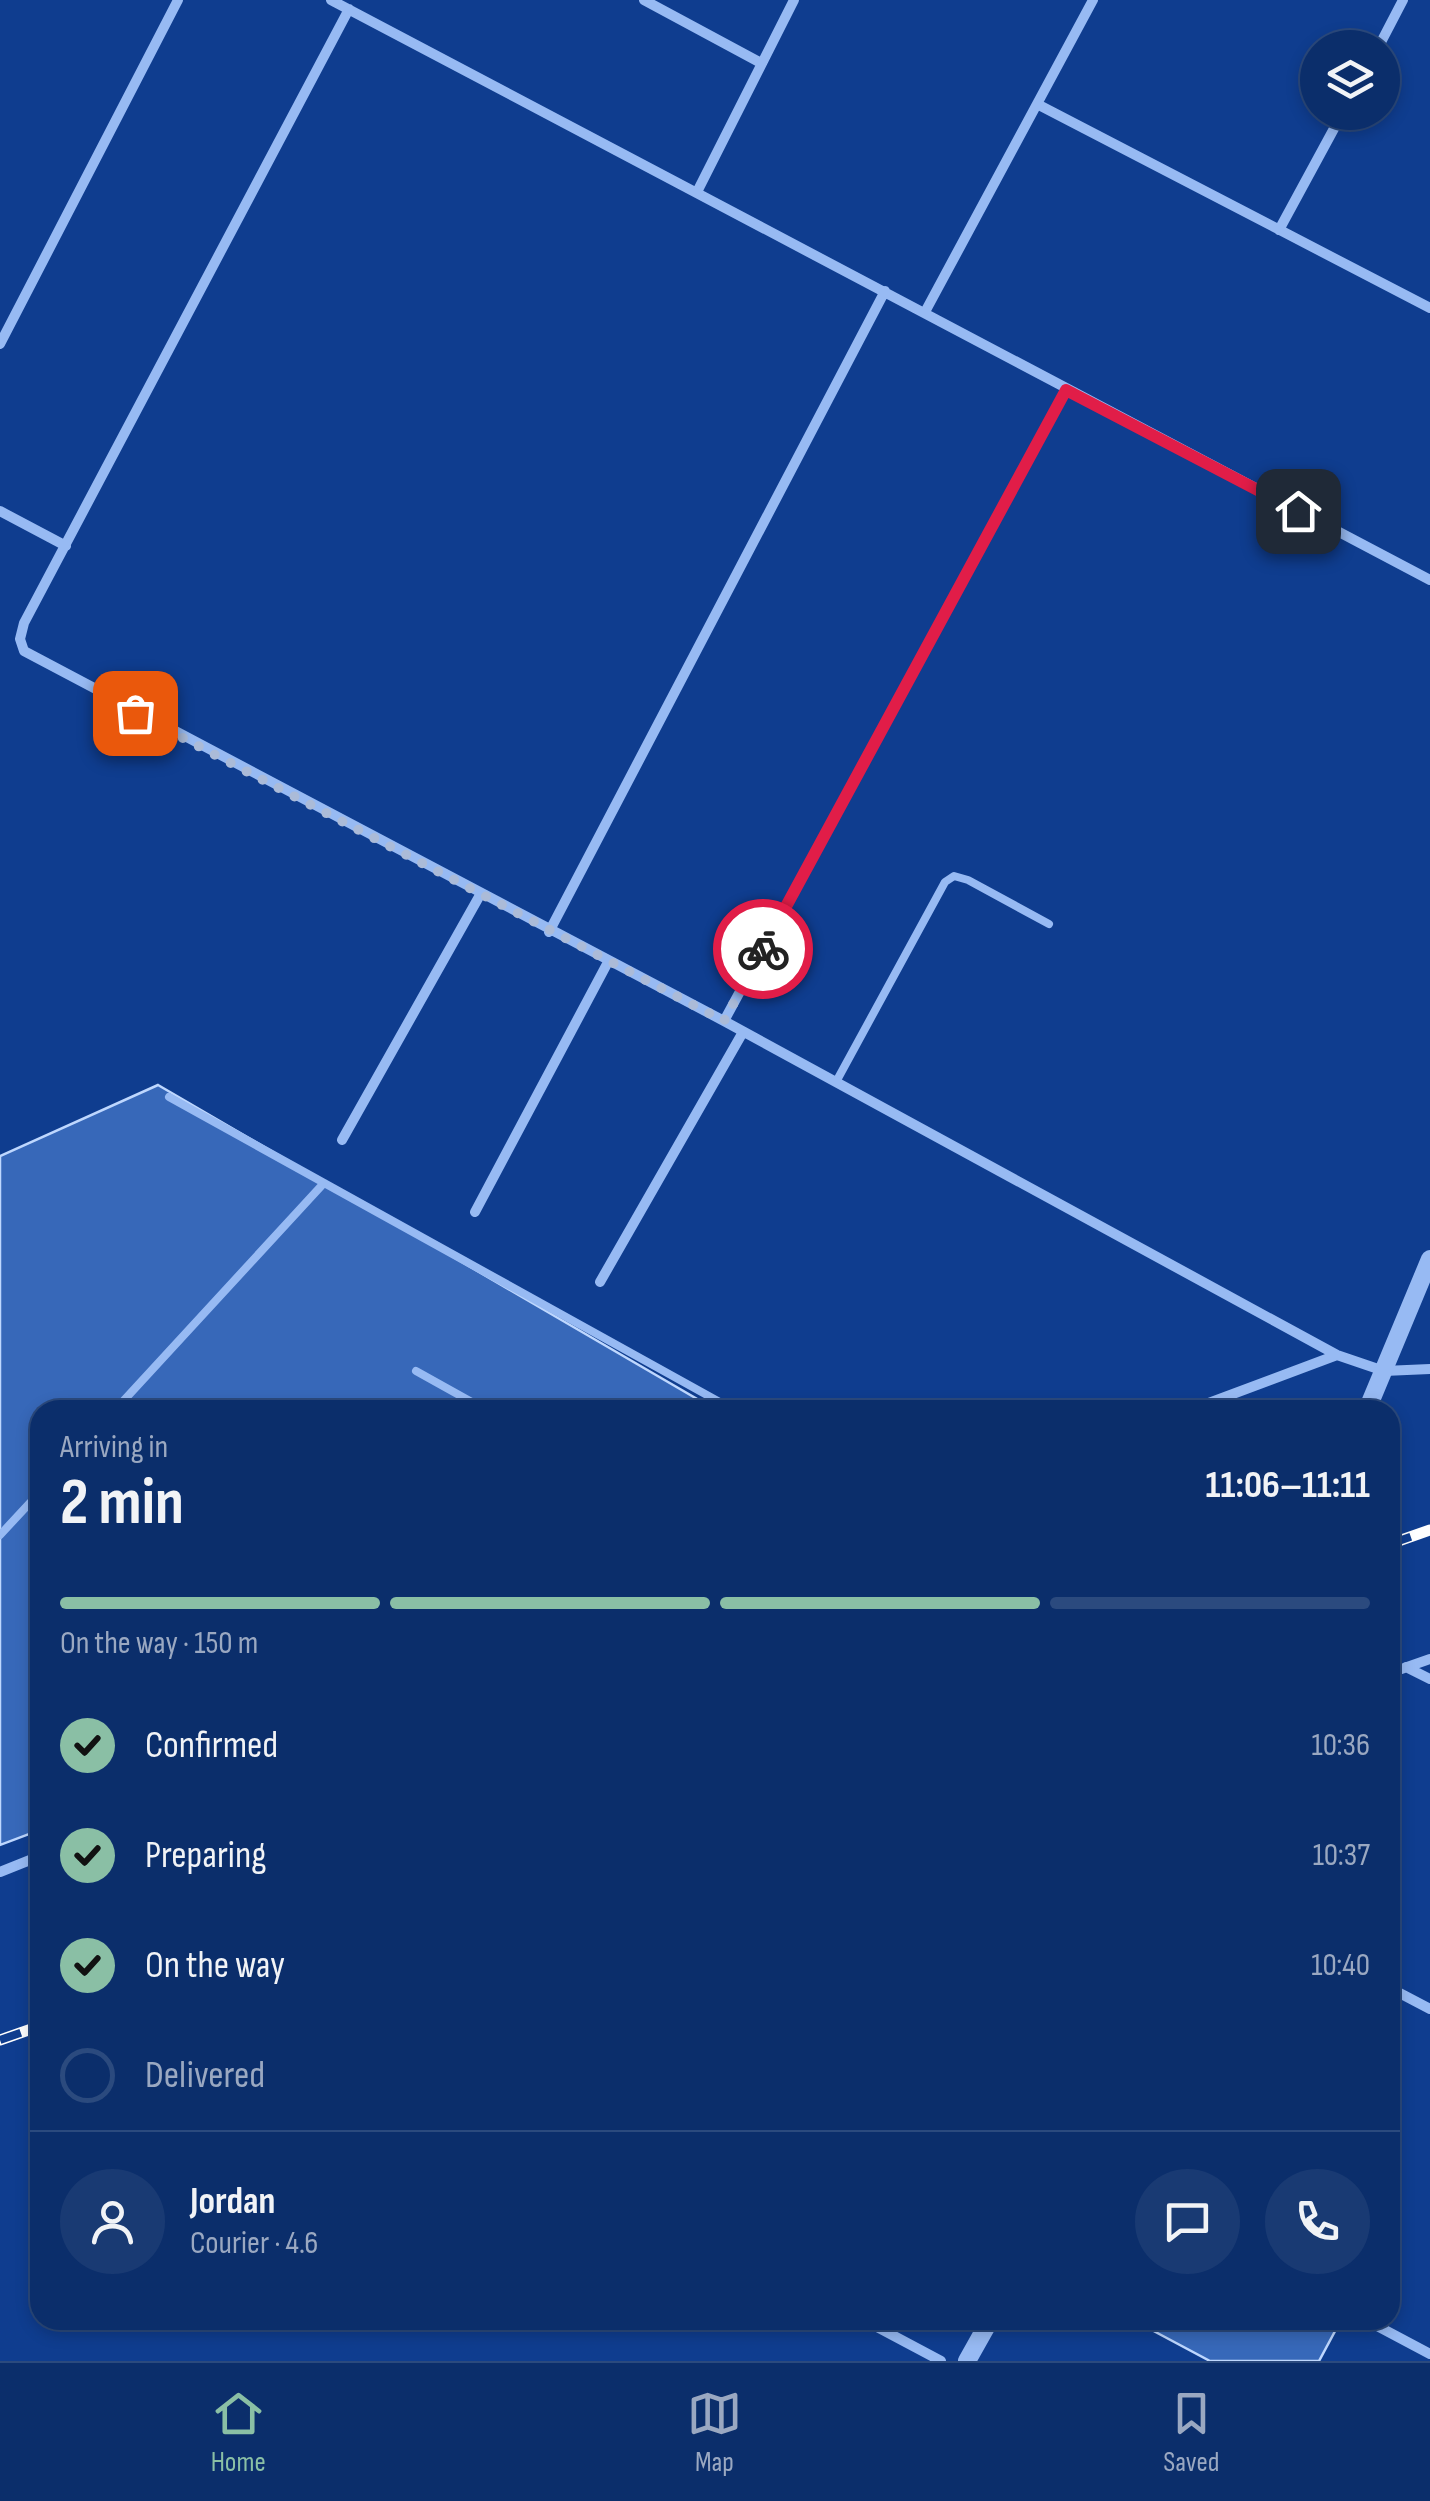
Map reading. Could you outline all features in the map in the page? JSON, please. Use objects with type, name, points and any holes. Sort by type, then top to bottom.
[{"type":"street","points":[[0,344],[178,0]]},
{"type":"street","points":[[331,0],[698,190],[1066,390],[1430,580]]},
{"type":"street","points":[[644,0],[761,63]]},
{"type":"street","points":[[698,190],[794,0]]},
{"type":"street","points":[[925,312],[1093,0]]},
{"type":"street","points":[[1388,30],[1404,0]]},
{"type":"street","points":[[349,10],[24,624],[20,639],[32,658],[724,1021],[1338,1355],[1384,1371],[1430,1369]]},
{"type":"street","points":[[1037,104],[1430,308]]},
{"type":"street","points":[[1279,230],[1332,130]]},
{"type":"street","points":[[549,932],[885,291]]},
{"type":"street","points":[[724,1021],[1066,390]]},
{"type":"street","points":[[0,511],[66,546]]},
{"type":"street","points":[[342,1140],[480,895]]},
{"type":"street","points":[[475,1212],[608,962]]},
{"type":"street","points":[[600,1282],[743,1032]]},
{"type":"street","points":[[1371,1400],[1430,1259]]},
{"type":"street","points":[[1217,1400],[1338,1355]]},
{"type":"street","points":[[1400,1669],[1430,1659]]},
{"type":"street","points":[[1406,1667],[1430,1679]]},
{"type":"street","points":[[0,1872],[30,1860]]},
{"type":"street","points":[[1400,1994],[1430,2010]]},
{"type":"street","points":[[883,2330],[941,2361]]},
{"type":"street","points":[[966,2361],[984,2330]]},
{"type":"street","points":[[1385,2330],[1430,2354]]},
{"type":"lane","points":[[836,1082],[946,882],[954,876],[1049,924]]},
{"type":"lane","points":[[169,1096],[716,1400]]},
{"type":"lane","points":[[124,1400],[324,1183]]},
{"type":"lane","points":[[416,1371],[468,1400]]},
{"type":"lane","points":[[0,1535],[30,1503]]},
{"type":"building","points":[[158,1085],[699,1400],[30,1400],[30,1834],[0,1845],[0,1156]]},
{"type":"building","points":[[1152,2330],[1336,2330],[1319,2361],[1210,2361]]},
{"type":"railway","points":[[1400,1540],[1430,1530]]},
{"type":"railway","points":[[0,2040],[30,2030]]},
{"type":"way so far","points":[[135,713],[724,1021],[763,949]]},
{"type":"route","points":[[763,949],[1066,390],[1298,511]]}]
